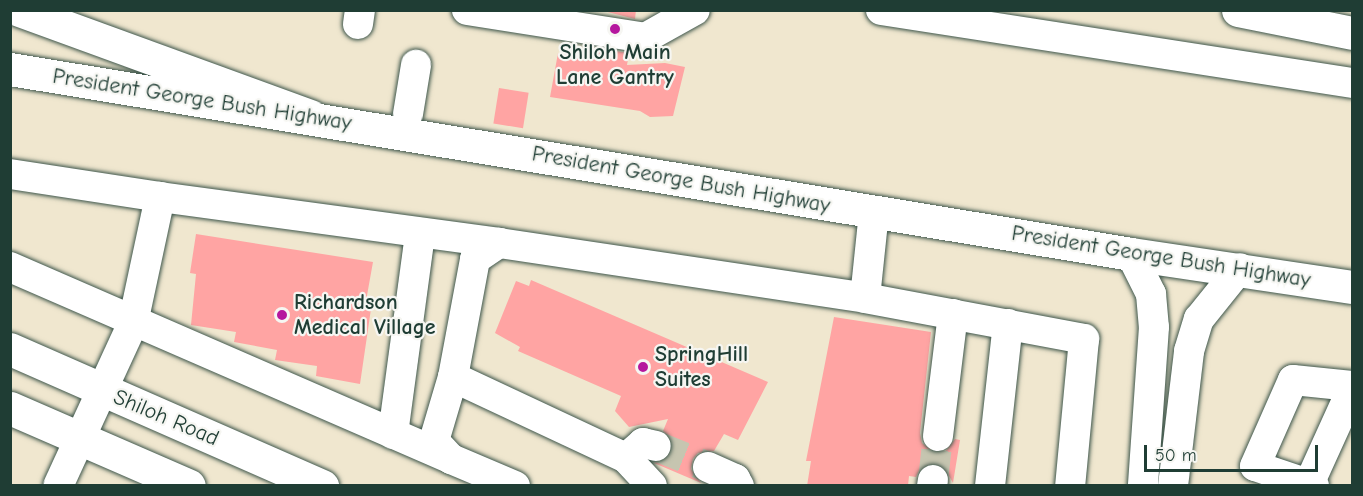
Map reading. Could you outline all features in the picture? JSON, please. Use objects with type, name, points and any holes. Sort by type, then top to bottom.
[{"type":"main road","points":[[19,10],[310,116]]},
{"type":"main road","points":[[1238,10],[1353,33]]},
{"type":"main road","name":"President George Bush Highway","points":[[10,69],[310,116],[1131,254],[1240,268],[1353,287]]},
{"type":"main road","name":"Shiloh Road","points":[[10,349],[322,486]]},
{"type":"main road","points":[[10,408],[189,486]]},
{"type":"street","points":[[467,10],[645,38],[695,10]]},
{"type":"street","points":[[591,10],[648,19],[673,10]]},
{"type":"street","points":[[881,10],[1353,83]]},
{"type":"street","points":[[408,114],[416,65]]},
{"type":"street","points":[[10,174],[159,197],[499,243],[865,298],[1084,339],[1070,486]]},
{"type":"street","points":[[58,486],[133,323],[159,197]]},
{"type":"street","points":[[865,298],[874,212]]},
{"type":"street","points":[[393,434],[420,232]]},
{"type":"street","points":[[451,459],[434,441],[453,377],[475,258],[499,243]]},
{"type":"street","points":[[1131,254],[1151,294],[1154,327],[1143,486]]},
{"type":"street","points":[[10,267],[133,323],[515,486]]},
{"type":"street","points":[[1173,486],[1189,351],[1199,319],[1240,268]]},
{"type":"street","points":[[938,436],[954,314]]},
{"type":"street","points":[[990,486],[1008,324]]},
{"type":"street","points":[[453,377],[626,458],[652,486]]},
{"type":"street","points":[[1293,380],[1353,388],[1311,485],[1256,466],[1293,380]]},
{"type":"street","points":[[626,458],[643,443],[656,446]]},
{"type":"street","points":[[708,467],[735,479],[739,486]]},
{"type":"building","points":[[600,10],[636,10],[635,19]]},
{"type":"building","points":[[595,48],[629,53],[627,65],[665,63],[685,67],[673,116],[650,117],[640,111],[550,97],[558,53],[593,58]]},
{"type":"building","points":[[499,88],[529,93],[523,128],[493,124]]},
{"type":"building","name":"Richardson Medical Village","points":[[196,234],[373,262],[366,301],[372,302],[360,384],[316,376],[317,366],[275,360],[277,350],[234,342],[236,332],[191,325],[196,274],[190,273]]},
{"type":"building","name":"SpringHill Suites","points":[[531,280],[768,382],[738,440],[724,434],[714,451],[698,453],[693,459],[691,469],[701,483],[654,463],[668,458],[673,450],[672,440],[663,431],[668,419],[629,427],[615,411],[621,396],[518,351],[520,347],[495,333],[516,281],[529,286]]},
{"type":"building","points":[[834,317],[931,332],[920,433],[922,443],[935,453],[945,452],[955,439],[960,440],[953,483],[944,467],[935,463],[920,469],[916,477],[909,476],[908,486],[807,486],[811,461],[806,461]]},
{"type":"tunnel","points":[[933,480],[938,436]]},
{"type":"tunnel","points":[[656,446],[708,467]]},
{"type":"place","name":"Shiloh Main Lane Gantry","points":[[615,29]]},
{"type":"place","name":"Richardson Medical Village","points":[[282,315]]},
{"type":"place","name":"SpringHill Suites","points":[[643,367]]}]
